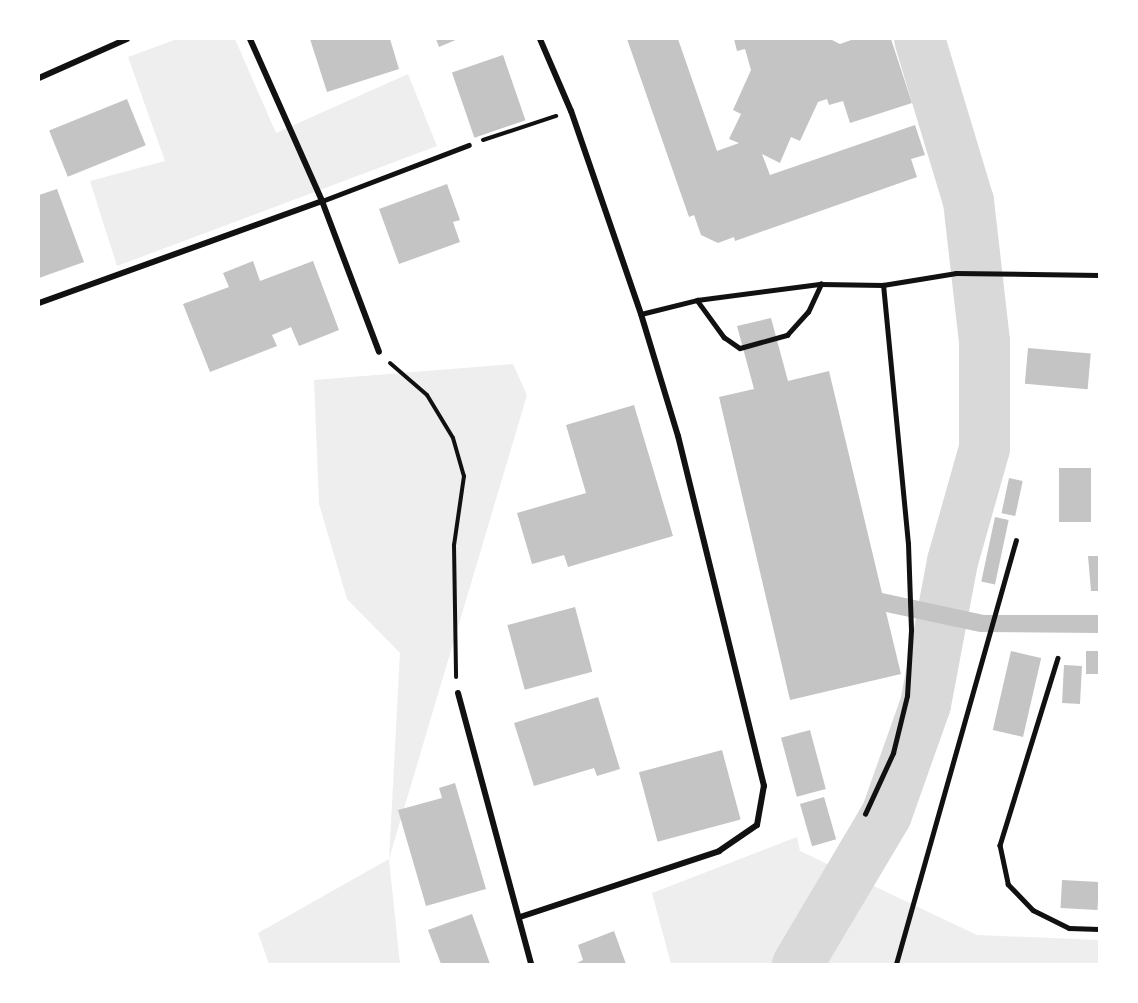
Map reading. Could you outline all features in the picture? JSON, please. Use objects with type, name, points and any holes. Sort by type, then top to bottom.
[{"type":"street","points":[[39,78],[127,39]]},
{"type":"street","points":[[250,39],[322,201],[379,352]]},
{"type":"street","points":[[520,917],[719,851],[757,825],[764,786],[678,436],[641,314],[571,111],[540,39]]},
{"type":"street","points":[[39,303],[322,201]]},
{"type":"street","points":[[458,693],[531,964]]},
{"type":"lane","points":[[322,201],[469,145]]},
{"type":"lane","points":[[641,314],[697,300],[821,284],[883,285],[956,273],[1099,274]]},
{"type":"lane","points":[[697,300],[724,337],[740,348],[788,335],[808,312],[821,284]]},
{"type":"lane","points":[[865,814],[893,753],[907,696],[911,630],[908,544],[883,285]]},
{"type":"lane","points":[[896,964],[1016,541]]},
{"type":"lane","points":[[1058,657],[1000,845],[1008,884],[1033,910],[1069,928],[1099,929]]},
{"type":"path","points":[[469,145],[571,111]]},
{"type":"path","points":[[379,352],[427,395],[453,438],[464,476],[454,545],[458,693]]},
{"type":"shaded area","points":[[177,39],[235,39],[276,133],[408,74],[437,146],[117,266],[90,181],[165,161],[128,57]]},
{"type":"shaded area","points":[[513,364],[527,395],[389,859],[400,653],[347,599],[319,504],[314,380]]},
{"type":"shaded area","points":[[797,837],[800,851],[977,935],[1099,940],[1099,964],[671,964],[652,893]]},
{"type":"shaded area","points":[[389,859],[400,964],[269,964],[258,933]]},
{"type":"building","points":[[310,39],[390,39],[399,69],[327,92]]},
{"type":"building","points":[[436,39],[458,39],[439,47]]},
{"type":"building","points":[[627,39],[678,39],[717,151],[739,143],[729,139],[741,114],[733,110],[751,70],[745,49],[737,51],[734,39],[830,39],[840,44],[854,39],[891,39],[912,103],[850,123],[843,101],[829,105],[827,99],[818,102],[800,141],[791,137],[780,163],[762,154],[770,175],[915,125],[925,155],[911,159],[917,177],[735,241],[734,237],[718,243],[701,235],[694,215],[689,217]]},
{"type":"building","points":[[503,55],[525,120],[474,138],[452,73]]},
{"type":"building","points":[[127,99],[146,145],[68,177],[49,130]]},
{"type":"building","points":[[447,184],[460,220],[453,222],[460,242],[399,264],[379,209]]},
{"type":"building","points":[[57,189],[84,262],[39,278],[39,195]]},
{"type":"building","points":[[253,261],[260,281],[313,261],[339,330],[299,346],[291,327],[272,335],[277,346],[210,372],[183,304],[229,287],[223,273]]},
{"type":"building","points":[[771,318],[788,381],[829,371],[882,593],[984,615],[1099,615],[1099,633],[980,632],[886,612],[901,674],[790,700],[719,397],[754,389],[737,326]]},
{"type":"building","points":[[1028,348],[1091,353],[1088,389],[1025,384]]},
{"type":"building","points":[[634,405],[673,536],[568,567],[564,555],[532,564],[517,513],[586,493],[566,425]]},
{"type":"building","points":[[1059,468],[1091,468],[1091,522],[1059,522]]},
{"type":"building","points":[[1009,478],[1023,481],[1015,516],[1002,513]]},
{"type":"building","points":[[995,517],[1009,520],[995,584],[981,582]]},
{"type":"building","points":[[1088,556],[1099,556],[1099,591],[1091,591]]},
{"type":"building","points":[[575,607],[592,672],[525,690],[507,625]]},
{"type":"building","points":[[1011,651],[1041,658],[1023,737],[993,730]]},
{"type":"building","points":[[1086,651],[1099,651],[1099,674],[1086,674]]},
{"type":"building","points":[[1064,665],[1082,666],[1080,704],[1062,703]]},
{"type":"building","points":[[598,697],[620,769],[597,776],[594,768],[534,786],[514,723]]},
{"type":"building","points":[[810,730],[826,789],[797,797],[781,738]]},
{"type":"building","points":[[722,750],[741,820],[658,842],[639,772]]},
{"type":"building","points":[[455,783],[486,889],[426,906],[398,810],[442,798],[439,788]]},
{"type":"building","points":[[824,797],[836,839],[812,846],[800,804]]},
{"type":"building","points":[[1062,880],[1099,882],[1097,910],[1061,908]]},
{"type":"building","points":[[472,914],[490,964],[441,964],[428,930]]},
{"type":"building","points":[[614,931],[626,964],[575,964],[583,960],[578,945]]},
{"type":"waterway","points":[[797,964],[886,814],[925,704],[952,561],[984,448],[984,341],[968,201],[919,39]]}]
